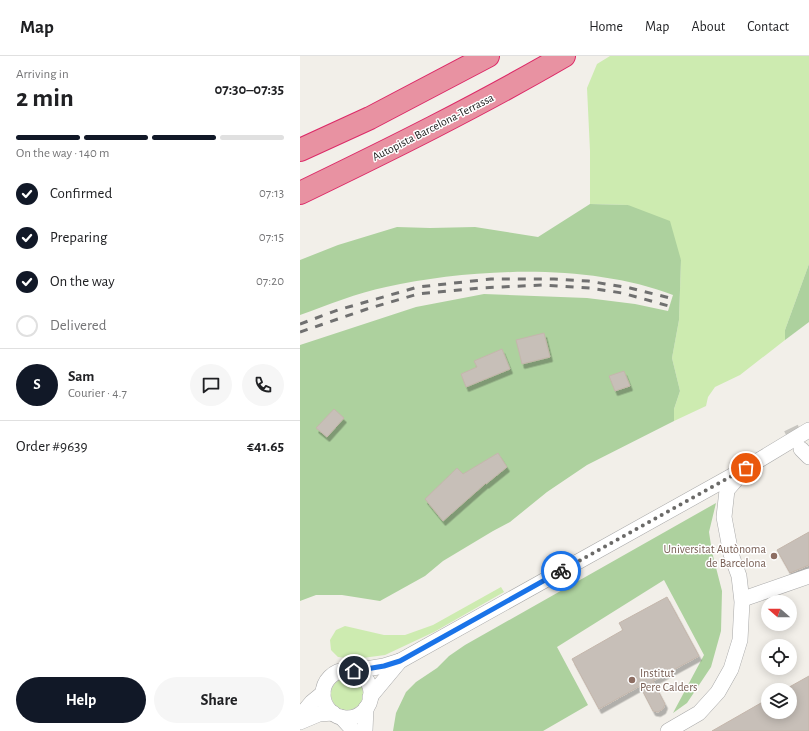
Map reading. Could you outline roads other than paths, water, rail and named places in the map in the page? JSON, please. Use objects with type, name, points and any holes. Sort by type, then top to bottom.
[{"type":"highway","points":[[300,150],[370,118],[488,56]]},
{"type":"highway","name":"Autopista Barcelona-Terrassa","points":[[300,193],[390,150],[521,81],[564,56]]},
{"type":"street","points":[[354,731],[326,706],[323,693],[327,681],[333,675],[344,670],[354,671],[384,666],[400,661],[746,468],[809,430]]},
{"type":"street","points":[[668,731],[699,713],[718,692],[731,670],[740,640],[742,602],[739,576],[731,554],[724,517],[727,490],[746,468]]},
{"type":"street","points":[[746,598],[809,576]]},
{"type":"street","points":[[300,722],[319,714],[337,715],[345,718],[361,713],[400,661]]},
{"type":"street","points":[[354,671],[367,681],[370,688],[365,731]]},
{"type":"street","points":[[300,716],[312,702],[323,693]]},
{"type":"tunnel","points":[[791,428],[801,449]]},
{"type":"railway","points":[[300,324],[338,310],[418,287],[491,279],[554,279],[588,281],[630,288],[670,298]]},
{"type":"railway","points":[[300,332],[367,309],[418,294],[480,288],[543,285],[590,288],[622,293],[669,306]]},
{"type":"place","name":"Universitat Autònoma de Barcelona","points":[[774,556]]},
{"type":"place","name":"Institut Pere Calders","points":[[632,680]]}]
